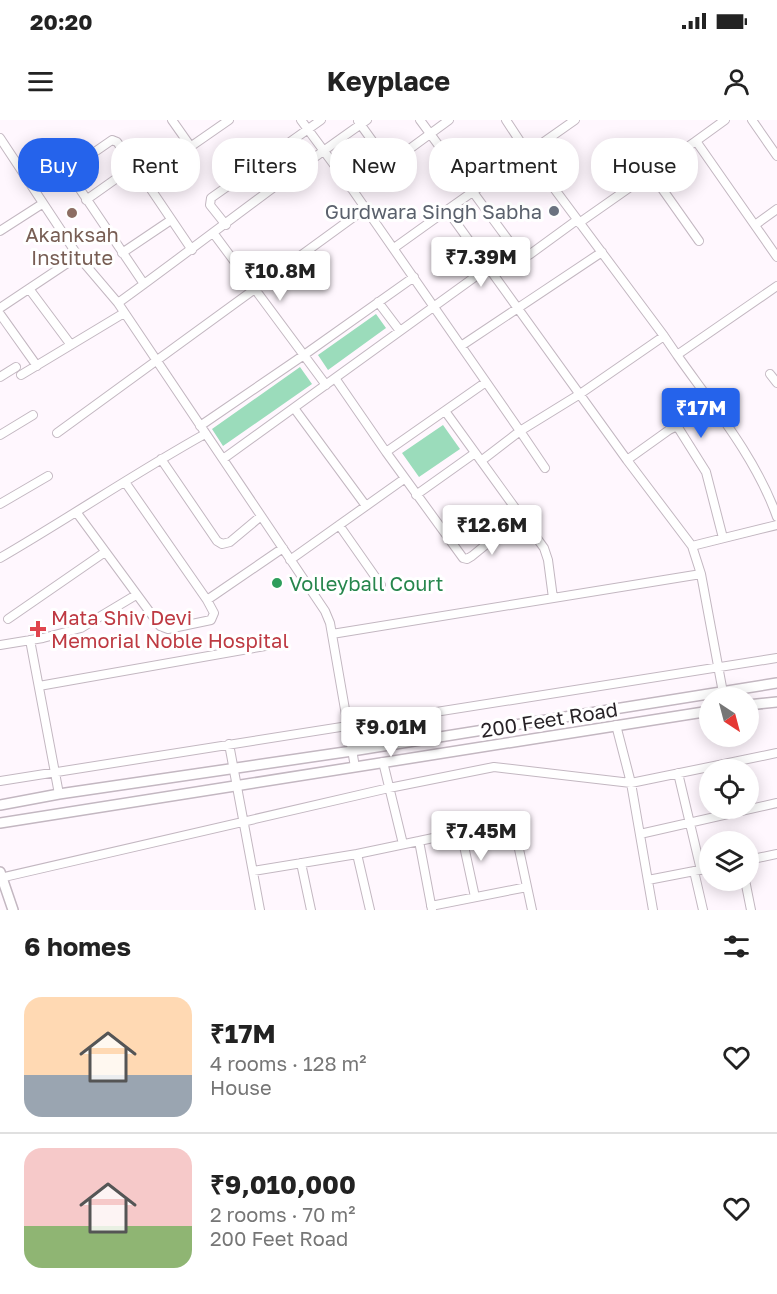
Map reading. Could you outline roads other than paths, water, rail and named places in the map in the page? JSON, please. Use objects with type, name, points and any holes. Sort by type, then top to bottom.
[{"type":"street","points":[[172,120],[185,138]]},
{"type":"street","points":[[200,139],[218,124],[229,120]]},
{"type":"street","points":[[301,120],[330,158]]},
{"type":"street","points":[[226,225],[210,205],[211,198],[321,120]]},
{"type":"street","points":[[420,120],[433,138]]},
{"type":"street","points":[[417,144],[449,120]]},
{"type":"street","points":[[506,120],[518,138]]},
{"type":"street","points":[[548,138],[575,120]]},
{"type":"street","points":[[698,140],[725,120]]},
{"type":"street","points":[[752,120],[777,156]]},
{"type":"street","points":[[118,303],[214,234],[362,121],[373,138]]},
{"type":"street","points":[[0,138],[78,256],[118,303],[325,611],[332,634],[355,767]]},
{"type":"street","points":[[111,140],[70,170],[70,177],[144,284]]},
{"type":"street","points":[[698,144],[777,257]]},
{"type":"street","points":[[86,200],[111,182]]},
{"type":"street","points":[[153,192],[192,250]]},
{"type":"street","points":[[354,192],[545,468]]},
{"type":"street","points":[[394,248],[472,192],[514,250],[520,256],[529,255],[622,192]]},
{"type":"street","points":[[557,192],[664,336],[738,442],[769,493],[777,517]]},
{"type":"street","points":[[664,192],[699,241]]},
{"type":"street","points":[[0,231],[42,204]]},
{"type":"street","points":[[57,433],[366,208]]},
{"type":"street","points":[[755,225],[777,209]]},
{"type":"street","points":[[447,210],[490,266],[627,460],[692,546],[701,574],[722,687]]},
{"type":"street","points":[[122,253],[171,220]]},
{"type":"street","points":[[214,234],[326,385]]},
{"type":"street","points":[[223,459],[514,250]]},
{"type":"street","points":[[461,346],[602,252]]},
{"type":"street","points":[[0,308],[78,256]]},
{"type":"street","points":[[200,426],[304,356],[414,277]]},
{"type":"street","points":[[677,355],[777,286]]},
{"type":"street","points":[[30,290],[71,345]]},
{"type":"street","points":[[378,303],[400,332]]},
{"type":"street","points":[[21,375],[124,313]]},
{"type":"street","points":[[0,314],[37,366]]},
{"type":"street","points":[[481,461],[520,431],[580,394],[664,336]]},
{"type":"street","points":[[0,377],[16,367]]},
{"type":"street","points":[[770,374],[777,383]]},
{"type":"street","points":[[335,378],[459,554],[467,559],[521,516]]},
{"type":"street","points":[[386,452],[486,382]]},
{"type":"street","points":[[294,408],[366,506]]},
{"type":"street","points":[[445,411],[546,554],[553,598]]},
{"type":"street","points":[[0,435],[33,415]]},
{"type":"street","points":[[627,460],[669,430],[675,427],[679,429],[706,472],[723,538]]},
{"type":"street","points":[[0,558],[205,434]]},
{"type":"street","points":[[416,495],[475,453]]},
{"type":"street","points":[[161,459],[217,541],[222,544],[230,542],[261,516]]},
{"type":"street","points":[[0,504],[48,476]]},
{"type":"street","points":[[290,560],[404,479]]},
{"type":"street","points":[[77,513],[157,623],[168,629],[211,620],[214,613],[207,600],[125,482]]},
{"type":"street","points":[[769,493],[777,488]]},
{"type":"street","points":[[339,525],[381,585]]},
{"type":"street","points":[[692,546],[777,525]]},
{"type":"street","points":[[207,600],[283,548]]},
{"type":"street","points":[[8,619],[105,552]]},
{"type":"street","points":[[332,634],[701,574]]},
{"type":"street","points":[[0,645],[81,628],[136,595]]},
{"type":"street","points":[[30,640],[59,794]]},
{"type":"street","points":[[39,686],[271,645]]},
{"type":"street","points":[[0,781],[777,658]]},
{"type":"street","name":"200 Feet Road","points":[[757,687],[777,683]]},
{"type":"street","name":"200 Feet Road","points":[[0,805],[59,794],[699,698]]},
{"type":"street","points":[[759,704],[777,702]]},
{"type":"street","points":[[0,823],[699,713]]},
{"type":"street","points":[[616,725],[631,783],[653,910]]},
{"type":"street","points":[[229,744],[260,910]]},
{"type":"street","points":[[14,910],[1,876],[389,788],[494,767],[631,783],[777,753]]},
{"type":"street","points":[[382,762],[403,844]]},
{"type":"street","points":[[678,773],[699,856]]},
{"type":"street","points":[[640,834],[777,803]]},
{"type":"street","points":[[253,871],[357,854],[513,821],[532,910]]},
{"type":"street","points":[[461,832],[475,897]]},
{"type":"street","points":[[419,841],[432,908],[527,887]]},
{"type":"street","points":[[357,854],[370,910]]},
{"type":"street","points":[[759,858],[777,854]]},
{"type":"street","points":[[301,862],[311,910]]},
{"type":"street","points":[[648,880],[699,870]]},
{"type":"street","points":[[703,891],[703,910]]},
{"type":"street","points":[[747,891],[751,910]]},
{"type":"place","name":"Gurdwara Singh Sabha","points":[[554,211]]},
{"type":"place","name":"Akanksah Institute","points":[[72,213]]},
{"type":"place","name":"Volleyball Court","points":[[277,583]]},
{"type":"place","name":"Mata Shiv Devi Memorial Noble Hospital","points":[[38,629]]}]
